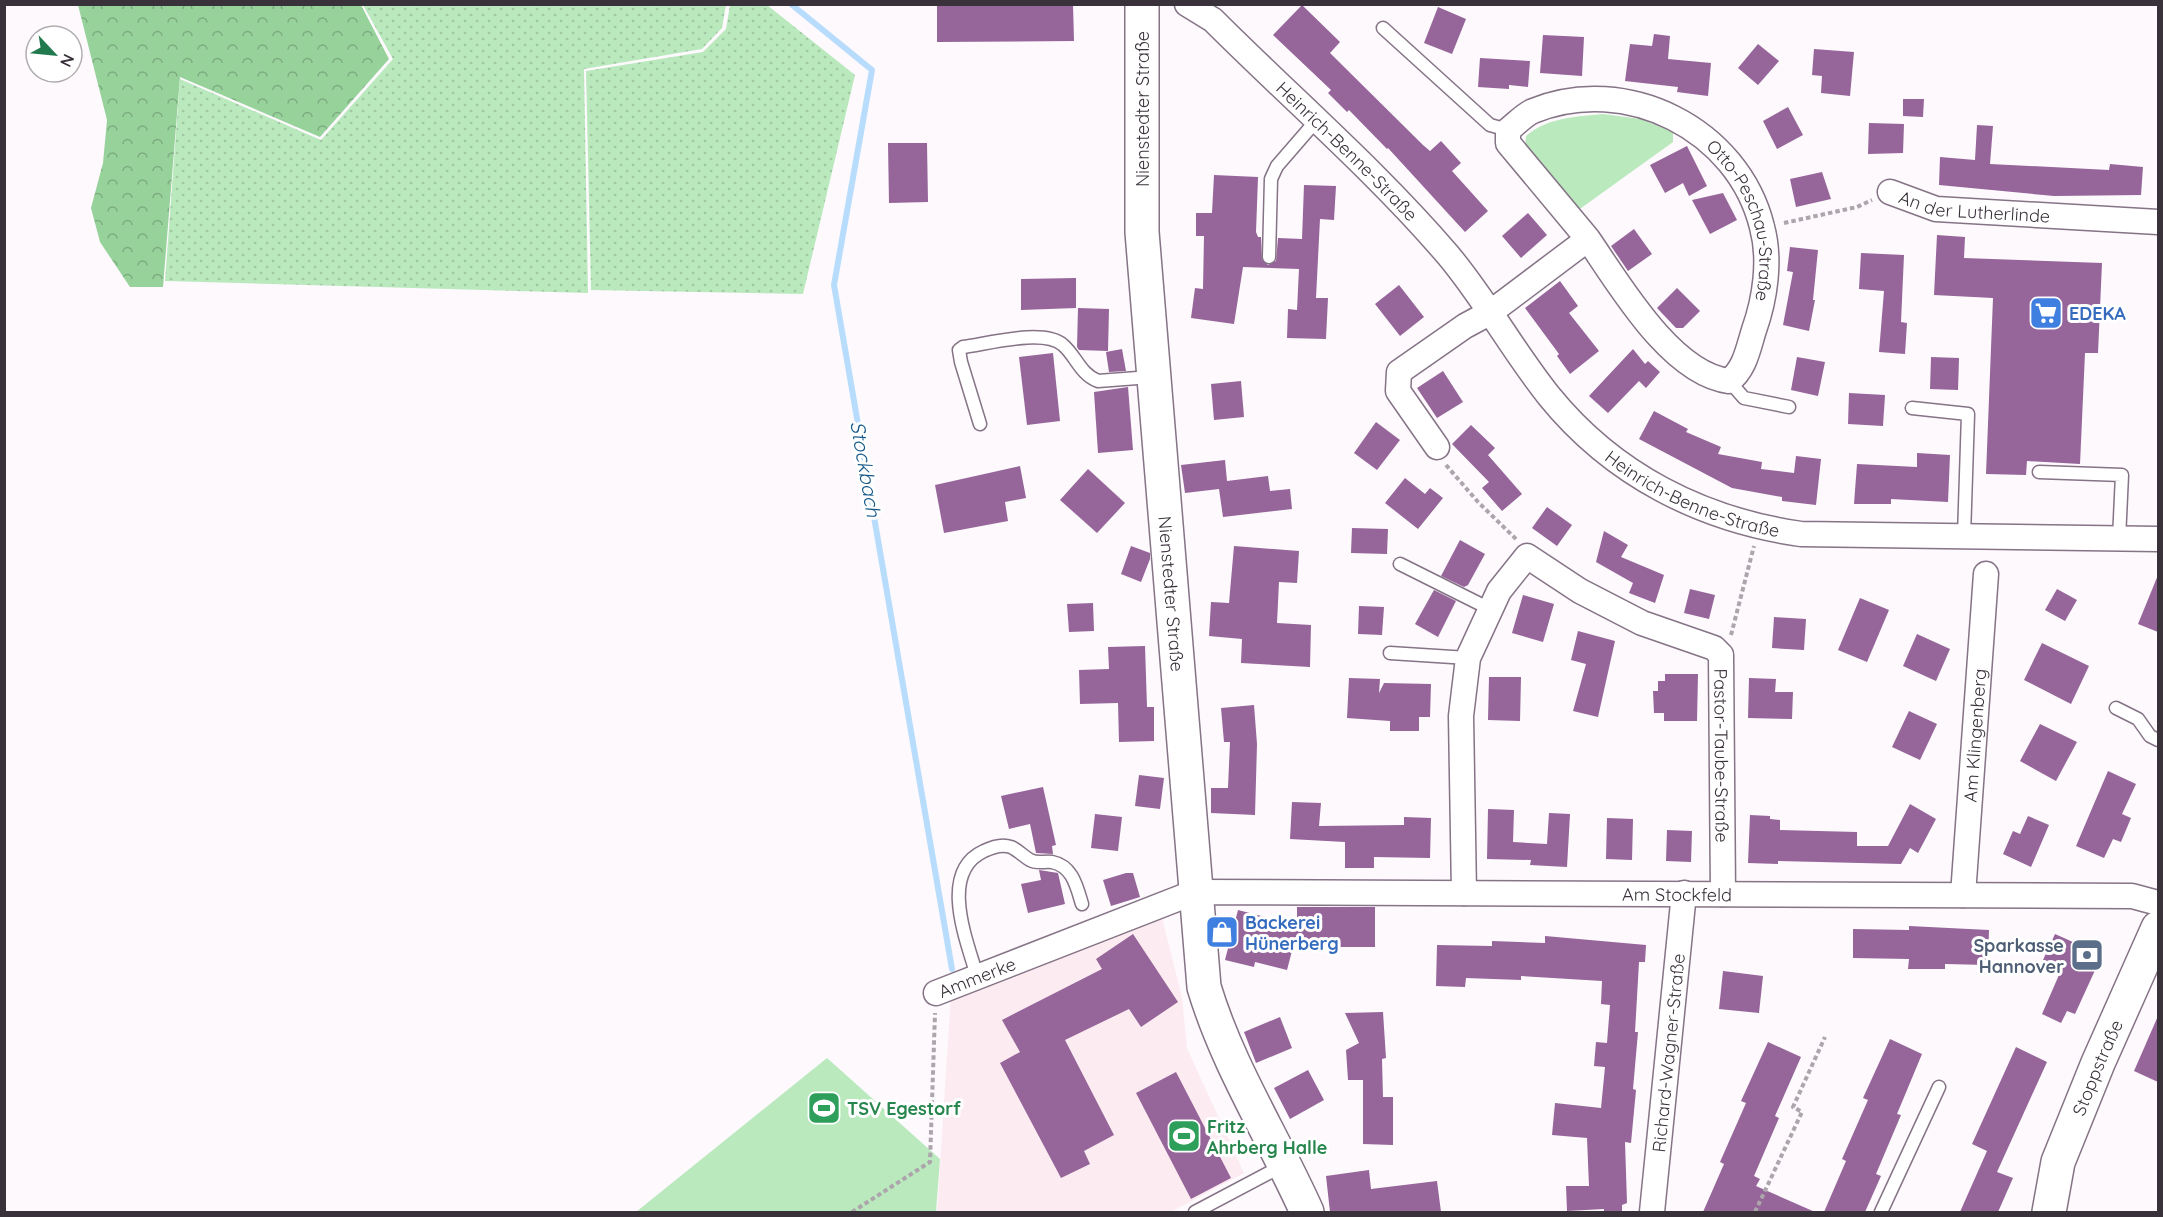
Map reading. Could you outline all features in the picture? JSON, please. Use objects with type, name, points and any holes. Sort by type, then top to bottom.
[{"type":"main road","name":"Nienstedter Straße","points":[[1142,4],[1142,232],[1204,987],[1215,1024],[1239,1080],[1286,1165],[1307,1212]]},
{"type":"main road","name":"Stoppstraße","points":[[2049,1212],[2058,1162],[2098,1063],[2158,928]]},
{"type":"street","name":"Heinrich-Benne-Straße","points":[[1187,4],[1213,20],[1384,186],[1448,256],[1491,312],[1549,396],[1585,435],[1615,460],[1667,493],[1719,516],[1758,528],[1801,534],[2158,539]]},
{"type":"street","name":"Otto-Peschau-Straße","points":[[1508,130],[1531,111],[1569,100],[1613,98],[1652,106],[1691,127],[1722,154],[1745,184],[1763,227],[1766,274],[1759,315],[1740,372],[1729,381]]},
{"type":"street","points":[[1508,130],[1508,143],[1588,239],[1652,330],[1677,354],[1713,379],[1729,381]]},
{"type":"street","name":"An der Lutherlinde","points":[[1890,192],[1936,209],[2158,222]]},
{"type":"street","points":[[1437,447],[1398,391],[1400,372],[1465,326],[1491,312],[1588,239]]},
{"type":"street","points":[[1464,893],[1461,716],[1468,658],[1499,591],[1527,556]]},
{"type":"street","name":"Pastor-Taube-Straße","points":[[1527,556],[1580,591],[1632,618],[1714,648],[1721,654],[1724,894]]},
{"type":"street","name":"Am Klingenberg","points":[[1963,895],[1986,574]]},
{"type":"street","name":"Am Stockfeld","points":[[1195,892],[2132,896],[2158,903]]},
{"type":"street","name":"Ammerke","points":[[936,993],[1195,892]]},
{"type":"street","name":"Richard-Wagner-Straße","points":[[1652,1212],[1684,893]]},
{"type":"lane","points":[[1383,28],[1490,125],[1508,130]]},
{"type":"lane","points":[[1269,257],[1271,178],[1277,166],[1316,121]]},
{"type":"lane","points":[[980,423],[961,362],[960,350],[963,347],[1032,337],[1049,338],[1062,344],[1089,378],[1098,381],[1153,376]]},
{"type":"lane","points":[[1729,381],[1744,398],[1789,407]]},
{"type":"lane","points":[[1912,408],[1968,414],[1964,536]]},
{"type":"lane","points":[[2039,472],[2122,475],[2119,539]]},
{"type":"lane","points":[[1400,564],[1490,609]]},
{"type":"lane","points":[[1390,653],[1468,658]]},
{"type":"lane","points":[[2116,708],[2139,719],[2150,736],[2158,740]]},
{"type":"lane","points":[[977,976],[964,930],[958,897],[962,872],[976,854],[992,847],[1008,845],[1036,862],[1055,862],[1072,875],[1082,904]]},
{"type":"lane","points":[[1881,1212],[1939,1087]]},
{"type":"lane","points":[[1195,1212],[1286,1165]]},
{"type":"path","name":"An der Lutherlinde","points":[[1763,227],[1857,207],[1890,192]]},
{"type":"path","points":[[1437,447],[1441,459],[1478,502],[1516,539],[1527,556]]},
{"type":"path","points":[[1721,654],[1729,641],[1758,528]]},
{"type":"path","name":"Ammerke","points":[[852,1212],[930,1162],[936,993]]},
{"type":"path","points":[[1755,1212],[1802,1112],[1793,1107],[1825,1037]]},
{"type":"shaded area","points":[[1162,918],[1182,997],[1187,1048],[1244,1173],[1171,1212],[937,1212],[951,994]]},
{"type":"green space","points":[[78,5],[361,5],[389,59],[320,137],[180,77],[163,287],[130,287],[100,242],[91,208],[103,163],[107,120]]},
{"type":"green space","points":[[363,5],[726,5],[722,28],[702,49],[584,69],[588,293],[165,281],[180,79],[321,140],[393,59]]},
{"type":"green space","points":[[730,5],[767,5],[855,75],[803,294],[591,290],[586,71],[703,52],[726,29]]},
{"type":"green space","points":[[1603,114],[1641,119],[1673,132],[1673,142],[1577,211],[1525,148],[1526,136],[1553,121]]},
{"type":"green space","name":"TSV Egestorf","points":[[827,1058],[940,1159],[936,1212],[636,1212]]},
{"type":"building","points":[[937,4],[1073,4],[1074,41],[937,42]]},
{"type":"building","points":[[1302,5],[1340,42],[1330,53],[1430,151],[1441,141],[1461,163],[1452,171],[1488,211],[1465,232],[1388,148],[1349,110],[1347,112],[1328,93],[1331,90],[1273,35]]},
{"type":"building","points":[[1438,7],[1466,19],[1452,54],[1424,43]]},
{"type":"building","points":[[1654,34],[1670,36],[1668,59],[1711,63],[1708,96],[1677,92],[1678,87],[1625,81],[1630,44],[1652,46]]},
{"type":"building","points":[[1543,35],[1584,37],[1582,76],[1540,73]]},
{"type":"building","points":[[1758,44],[1779,61],[1758,85],[1738,68]]},
{"type":"building","points":[[1814,49],[1854,52],[1850,96],[1821,93],[1822,76],[1812,75]]},
{"type":"building","points":[[1480,58],[1530,61],[1528,87],[1509,85],[1509,89],[1478,87]]},
{"type":"building","points":[[1903,99],[1924,99],[1923,117],[1903,116]]},
{"type":"building","points":[[1788,107],[1803,135],[1777,149],[1763,121]]},
{"type":"building","points":[[1869,123],[1904,124],[1903,153],[1868,154]]},
{"type":"building","points":[[1977,125],[1993,126],[1990,164],[2109,170],[2110,164],[2143,167],[2141,195],[2054,196],[1939,185],[1940,157],[1975,160]]},
{"type":"building","points":[[888,143],[927,143],[928,202],[889,203]]},
{"type":"building","points":[[1687,146],[1707,186],[1689,196],[1683,183],[1665,193],[1650,165]]},
{"type":"building","points":[[1822,172],[1831,199],[1796,207],[1790,179]]},
{"type":"building","points":[[1214,175],[1258,177],[1256,232],[1258,237],[1261,237],[1262,260],[1268,265],[1276,261],[1278,238],[1302,239],[1304,185],[1336,186],[1334,220],[1320,219],[1316,298],[1328,298],[1326,339],[1287,338],[1288,309],[1297,310],[1299,269],[1243,267],[1234,324],[1191,318],[1195,288],[1203,289],[1204,236],[1196,236],[1196,213],[1212,213]]},
{"type":"building","points":[[1723,193],[1737,220],[1710,234],[1692,200]]},
{"type":"building","points":[[1528,213],[1547,235],[1521,258],[1502,236]]},
{"type":"building","points":[[1634,229],[1652,254],[1628,271],[1611,246]]},
{"type":"building","points":[[1937,235],[1965,237],[1964,258],[2102,263],[2098,353],[2085,353],[2080,464],[2027,461],[2026,475],[1986,474],[1993,298],[1934,295]]},
{"type":"building","points":[[1790,247],[1818,250],[1813,300],[1815,300],[1809,331],[1783,325],[1793,272],[1787,271]]},
{"type":"building","points":[[1861,253],[1904,255],[1901,322],[1907,323],[1905,354],[1879,352],[1884,291],[1859,289]]},
{"type":"building","points":[[1076,278],[1076,308],[1021,310],[1021,279]]},
{"type":"building","points":[[1560,281],[1578,306],[1569,313],[1599,351],[1570,374],[1557,356],[1559,354],[1525,308]]},
{"type":"building","points":[[1399,285],[1424,317],[1400,336],[1375,304]]},
{"type":"building","points":[[1677,288],[1700,311],[1683,328],[1676,328],[1657,308]]},
{"type":"building","points":[[1078,308],[1109,309],[1108,351],[1079,350],[1077,347]]},
{"type":"building","points":[[1122,349],[1126,371],[1109,372],[1106,352]]},
{"type":"building","points":[[1633,349],[1645,364],[1648,361],[1660,372],[1646,388],[1639,381],[1608,413],[1589,396]]},
{"type":"building","points":[[1053,353],[1060,421],[1027,425],[1019,357]]},
{"type":"building","points":[[1797,357],[1825,362],[1818,396],[1791,390]]},
{"type":"building","points":[[1931,357],[1959,358],[1958,390],[1930,389]]},
{"type":"building","points":[[1443,371],[1463,402],[1437,418],[1417,388]]},
{"type":"building","points":[[1241,381],[1244,417],[1214,420],[1211,384]]},
{"type":"building","points":[[1128,387],[1133,450],[1098,453],[1094,392]]},
{"type":"building","points":[[1849,393],[1885,395],[1883,426],[1848,424]]},
{"type":"building","points":[[1654,411],[1688,429],[1686,432],[1721,447],[1718,454],[1762,462],[1761,469],[1794,473],[1796,456],[1821,459],[1816,505],[1782,501],[1782,497],[1732,488],[1639,439]]},
{"type":"building","points":[[1376,422],[1400,440],[1377,470],[1354,453]]},
{"type":"building","points":[[1471,425],[1495,448],[1488,455],[1522,494],[1502,511],[1482,488],[1489,482],[1452,444]]},
{"type":"building","points":[[1917,453],[1950,455],[1948,502],[1891,499],[1891,504],[1854,504],[1857,464],[1917,467]]},
{"type":"building","points":[[1225,460],[1227,481],[1268,476],[1270,491],[1290,489],[1292,509],[1223,517],[1219,489],[1185,493],[1181,465]]},
{"type":"building","points":[[1020,466],[1026,498],[1005,502],[1008,521],[944,533],[935,485]]},
{"type":"building","points":[[1088,469],[1125,503],[1097,533],[1060,500]]},
{"type":"building","points":[[1405,478],[1425,494],[1430,488],[1443,498],[1418,529],[1385,503]]},
{"type":"building","points":[[1547,507],[1572,525],[1557,546],[1532,528]]},
{"type":"building","points":[[1352,528],[1388,529],[1387,554],[1351,553]]},
{"type":"building","points":[[1604,531],[1628,545],[1621,557],[1664,575],[1655,603],[1629,593],[1633,583],[1596,562]]},
{"type":"building","points":[[1460,540],[1485,554],[1468,585],[1464,587],[1441,576]]},
{"type":"building","points":[[1131,546],[1150,553],[1141,582],[1121,574]]},
{"type":"building","points":[[1234,546],[1299,551],[1297,583],[1279,582],[1277,623],[1311,625],[1310,667],[1241,663],[1242,639],[1209,636],[1211,602],[1229,603]]},
{"type":"building","points":[[2158,575],[2158,632],[2138,624]]},
{"type":"building","points":[[1690,589],[1715,595],[1709,619],[1684,613]]},
{"type":"building","points":[[2057,589],[2077,600],[2065,621],[2045,610]]},
{"type":"building","points":[[1434,590],[1456,601],[1438,637],[1415,624]]},
{"type":"building","points":[[1523,595],[1554,604],[1543,642],[1512,633]]},
{"type":"building","points":[[1860,598],[1889,610],[1867,662],[1838,650]]},
{"type":"building","points":[[1093,603],[1094,631],[1069,632],[1067,604]]},
{"type":"building","points":[[1359,606],[1384,607],[1382,635],[1358,634]]},
{"type":"building","points":[[1774,617],[1806,619],[1804,650],[1772,648]]},
{"type":"building","points":[[1578,631],[1615,641],[1598,717],[1573,711],[1586,664],[1571,660]]},
{"type":"building","points":[[1917,634],[1950,649],[1936,681],[1903,666]]},
{"type":"building","points":[[2042,643],[2089,666],[2071,704],[2024,680]]},
{"type":"building","points":[[1145,646],[1147,707],[1154,707],[1154,741],[1119,742],[1118,703],[1080,704],[1079,670],[1109,669],[1108,647]]},
{"type":"building","points":[[1665,674],[1698,674],[1697,721],[1664,721],[1664,713],[1654,713],[1653,691],[1658,691],[1658,681],[1665,681]]},
{"type":"building","points":[[1489,677],[1521,677],[1520,721],[1488,720]]},
{"type":"building","points":[[1349,678],[1380,679],[1379,693],[1384,683],[1431,684],[1430,717],[1419,717],[1419,731],[1390,731],[1390,721],[1347,718]]},
{"type":"building","points":[[1749,678],[1776,679],[1775,692],[1793,692],[1792,719],[1748,718]]},
{"type":"building","points":[[1254,705],[1257,744],[1255,815],[1211,813],[1211,788],[1228,788],[1230,742],[1224,742],[1221,708]]},
{"type":"building","points":[[1909,711],[1937,724],[1920,760],[1892,747]]},
{"type":"building","points":[[2040,724],[2077,742],[2056,781],[2020,761]]},
{"type":"building","points":[[2108,771],[2136,784],[2122,814],[2131,818],[2121,842],[2113,839],[2104,858],[2076,846]]},
{"type":"building","points":[[1139,775],[1164,778],[1160,809],[1135,806]]},
{"type":"building","points":[[1043,787],[1056,845],[1052,846],[1053,854],[1036,853],[1030,824],[1009,829],[1001,796]]},
{"type":"building","points":[[1292,802],[1321,803],[1319,826],[1404,825],[1404,817],[1431,818],[1430,858],[1374,857],[1374,868],[1345,868],[1345,842],[1290,839]]},
{"type":"building","points":[[1910,804],[1936,819],[1918,853],[1910,848],[1901,864],[1778,861],[1778,864],[1748,863],[1750,815],[1770,816],[1770,819],[1780,820],[1780,830],[1857,832],[1857,846],[1888,846]]},
{"type":"building","points":[[1488,809],[1514,810],[1513,842],[1547,844],[1549,813],[1570,814],[1567,867],[1530,865],[1531,860],[1487,859]]},
{"type":"building","points":[[1095,814],[1122,817],[1118,851],[1091,848]]},
{"type":"building","points":[[2028,816],[2049,825],[2031,867],[2003,854],[2013,831],[2020,834]]},
{"type":"building","points":[[1607,818],[1633,819],[1632,860],[1606,859]]},
{"type":"building","points":[[1667,830],[1692,831],[1691,862],[1666,861]]},
{"type":"building","points":[[1039,870],[1058,873],[1065,904],[1028,913],[1021,884],[1041,880]]},
{"type":"building","points":[[1133,873],[1140,897],[1111,906],[1103,880]]},
{"type":"building","points":[[1297,907],[1375,907],[1375,947],[1293,947],[1287,970],[1255,962],[1254,967],[1225,960],[1238,910],[1297,925]]},
{"type":"building","points":[[1909,926],[1989,930],[1988,965],[1945,964],[1945,969],[1908,969],[1909,959],[1853,958],[1853,929],[1909,930]]},
{"type":"building","points":[[1133,934],[1178,1002],[1141,1027],[1129,1009],[1065,1040],[1114,1135],[1084,1151],[1090,1164],[1061,1178],[1000,1063],[1020,1052],[1002,1020],[1102,969],[1096,959]]},
{"type":"building","points":[[2055,934],[2102,955],[2075,1014],[2067,1011],[2061,1023],[2042,1014],[2062,968],[2043,960]]},
{"type":"building","points":[[1545,936],[1646,945],[1645,962],[1639,962],[1635,1032],[1638,1032],[1633,1089],[1636,1090],[1631,1143],[1625,1142],[1627,1203],[1622,1205],[1622,1212],[1604,1212],[1604,1209],[1567,1211],[1566,1186],[1589,1186],[1587,1138],[1552,1135],[1555,1103],[1601,1108],[1605,1067],[1594,1066],[1596,1042],[1607,1043],[1610,1005],[1601,1004],[1602,981],[1521,976],[1521,980],[1466,978],[1465,987],[1436,986],[1437,945],[1492,946],[1492,941],[1545,943]]},
{"type":"building","points":[[1723,971],[1763,976],[1759,1013],[1719,1009]]},
{"type":"building","points":[[1383,1012],[1386,1058],[1382,1059],[1383,1097],[1393,1097],[1393,1145],[1363,1144],[1363,1080],[1348,1080],[1346,1050],[1359,1043],[1345,1013]]},
{"type":"building","points":[[2158,1016],[2158,1082],[2134,1071]]},
{"type":"building","points":[[1280,1017],[1292,1048],[1256,1063],[1244,1032]]},
{"type":"building","points":[[1890,1039],[1922,1054],[1897,1114],[1901,1115],[1876,1174],[1881,1176],[1865,1212],[1824,1212],[1846,1161],[1842,1159],[1868,1100],[1863,1098]]},
{"type":"building","points":[[1768,1042],[1801,1057],[1775,1116],[1779,1118],[1754,1176],[1760,1179],[1756,1186],[1815,1212],[1703,1212],[1724,1164],[1720,1162],[1746,1103],[1741,1101]]},
{"type":"building","points":[[2016,1047],[2047,1062],[1997,1172],[2013,1178],[1998,1212],[1960,1212],[1987,1151],[1972,1144]]},
{"type":"building","points":[[1308,1070],[1324,1100],[1290,1119],[1274,1088]]},
{"type":"building","name":"Fritz Ahrberg Halle","points":[[1176,1072],[1231,1178],[1191,1199],[1136,1093]]},
{"type":"building","points":[[1369,1170],[1371,1189],[1437,1181],[1441,1212],[1330,1212],[1326,1176]]},
{"type":"waterway","name":"Stockbach","points":[[791,4],[872,70],[834,285],[952,969]]},
{"type":"place","name":"EDEKA","points":[[2046,313]]},
{"type":"place","name":"Backerei Hünerberg","points":[[1222,932]]},
{"type":"place","name":"Sparkasse Hannover","points":[[2087,955]]},
{"type":"place","name":"TSV Egestorf","points":[[824,1108]]},
{"type":"place","name":"Fritz Ahrberg Halle","points":[[1184,1136]]}]
